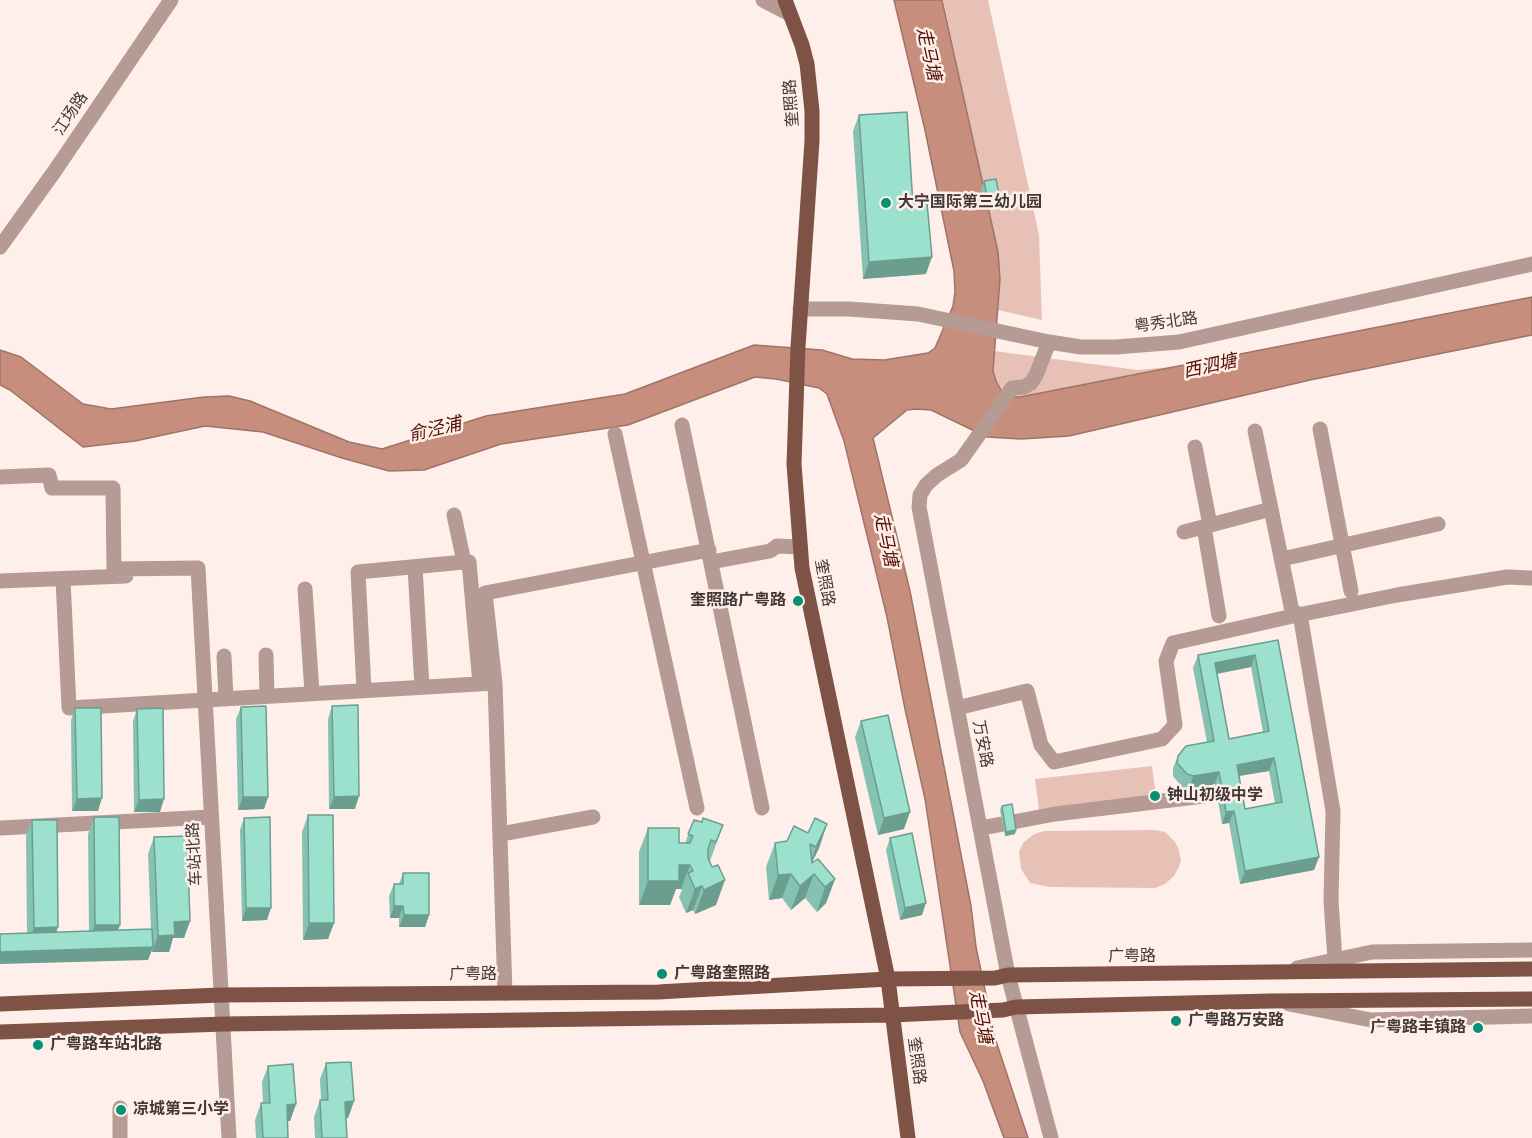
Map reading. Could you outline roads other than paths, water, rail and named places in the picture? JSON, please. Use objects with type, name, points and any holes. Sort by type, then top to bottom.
[{"type":"main road","name":"奎照路","points":[[784,4],[796,29],[807,64],[812,111],[798,347],[794,464],[802,568],[888,979],[908,1138]]},
{"type":"main road","name":"广粤路","points":[[0,1004],[221,995],[658,992],[888,979],[1002,976],[1532,969]]},
{"type":"main road","points":[[0,1032],[224,1024],[892,1015],[1271,1001],[1532,999]]},
{"type":"street","name":"江场路","points":[[0,247],[171,0]]},
{"type":"street","points":[[763,0],[784,4]]},
{"type":"street","name":"粤秀北路","points":[[800,309],[849,309],[938,317],[1049,342],[1081,347],[1116,347],[1179,342],[1532,264]]},
{"type":"street","name":"万安路","points":[[1049,342],[1031,383],[1024,387],[1012,388],[961,460],[926,485],[920,495],[919,507],[981,828],[1002,976],[1009,1009],[1051,1138]]},
{"type":"street","points":[[682,425],[762,808]]},
{"type":"street","points":[[1320,429],[1351,591]]},
{"type":"street","points":[[1255,431],[1296,615],[1334,811],[1331,901],[1335,960]]},
{"type":"street","points":[[615,434],[697,808]]},
{"type":"street","points":[[1195,447],[1219,616]]},
{"type":"street","points":[[0,477],[49,475],[52,488],[113,488],[114,569],[198,571]]},
{"type":"street","points":[[1184,532],[1271,509]]},
{"type":"street","points":[[454,515],[464,562]]},
{"type":"street","points":[[1282,559],[1438,524]]},
{"type":"street","points":[[487,683],[485,593],[643,563],[770,551],[777,546],[800,547]]},
{"type":"street","points":[[364,690],[358,572],[469,562],[487,683],[501,834],[505,993]]},
{"type":"street","points":[[415,567],[422,687]]},
{"type":"street","points":[[0,581],[198,571]]},
{"type":"street","name":"车站北路","points":[[198,571],[229,1138]]},
{"type":"street","points":[[957,708],[1027,691],[1041,746],[1053,762],[1162,739],[1175,725],[1166,661],[1173,643],[1296,615],[1465,584],[1507,577],[1532,578]]},
{"type":"street","points":[[63,579],[69,708],[487,683]]},
{"type":"street","points":[[305,589],[312,693]]},
{"type":"street","points":[[266,655],[267,696]]},
{"type":"street","points":[[224,656],[226,699]]},
{"type":"street","points":[[981,828],[1055,814],[1204,796]]},
{"type":"street","points":[[501,834],[593,817]]},
{"type":"street","points":[[0,828],[211,818]]},
{"type":"street","name":"广粤路","points":[[1270,974],[1372,952],[1532,950]]},
{"type":"street","points":[[1271,1001],[1371,1020],[1532,1016]]},
{"type":"street","points":[[120,1108],[120,1138]]},
{"type":"water","points":[[894,0],[942,0],[998,252],[1000,279],[993,371],[1001,390],[1011,397],[1532,297],[1532,335],[1310,380],[1069,436],[1021,439],[987,437],[931,410],[916,409],[907,410],[873,438],[910,591],[995,1038],[1028,1138],[1004,1138],[983,1081],[960,1032],[925,799],[887,617],[844,441],[827,394],[819,388],[755,377],[628,425],[501,444],[424,470],[389,471],[263,432],[205,426],[135,441],[83,447],[10,390],[0,385],[0,350],[21,357],[83,404],[111,409],[229,396],[250,401],[349,442],[382,449],[486,416],[625,394],[754,345],[822,350],[852,359],[884,360],[928,353],[935,348],[953,306],[954,271],[925,130]]},
{"type":"place","name":"大宁国际第三幼儿园","points":[[886,203]]},
{"type":"place","name":"奎照路广粤路","points":[[798,601]]},
{"type":"place","name":"钟山初级中学","points":[[1155,796]]},
{"type":"place","name":"广粤路奎照路","points":[[662,974]]},
{"type":"place","name":"广粤路万安路","points":[[1176,1021]]},
{"type":"place","name":"广粤路丰镇路","points":[[1478,1028]]},
{"type":"place","name":"广粤路车站北路","points":[[38,1045]]},
{"type":"place","name":"凉城第三小学","points":[[121,1110]]},
{"type":"water label","name":"走马塘","points":[[928,54]]},
{"type":"water label","name":"西泗塘","points":[[1210,367]]},
{"type":"water label","name":"俞泾浦","points":[[435,430]]},
{"type":"water label","name":"走马塘","points":[[885,540]]},
{"type":"water label","name":"走马塘","points":[[980,1017]]}]
